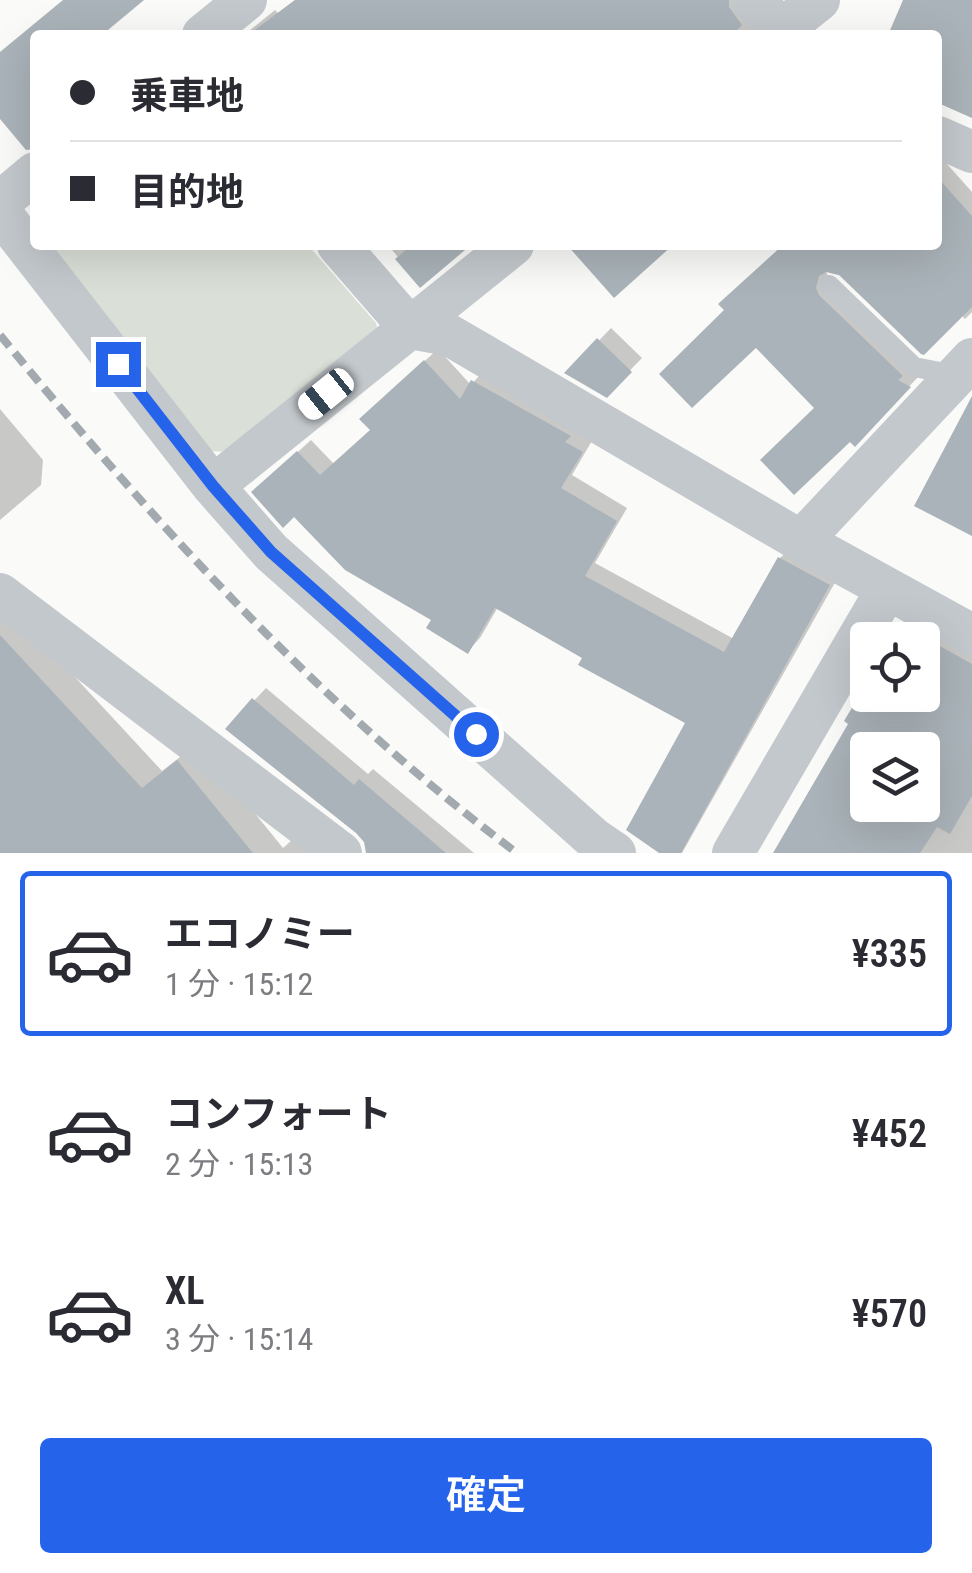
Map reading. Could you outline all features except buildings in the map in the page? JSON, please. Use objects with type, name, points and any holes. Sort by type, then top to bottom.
[{"type":"street","points":[[210,30],[246,0]]},
{"type":"street","points":[[775,25],[819,0]]},
{"type":"street","points":[[942,139],[972,152]]},
{"type":"street","points":[[0,202],[30,177]]},
{"type":"street","points":[[0,212],[213,486],[271,552],[593,838],[615,853]]},
{"type":"street","points":[[342,250],[410,328],[449,335],[972,635]]},
{"type":"street","points":[[213,486],[507,250]]},
{"type":"street","points":[[801,540],[964,367]]},
{"type":"street","points":[[733,853],[887,589]]},
{"type":"street","points":[[0,594],[341,853]]},
{"type":"lane","points":[[829,286],[914,366],[964,367]]},
{"type":"shaded area","points":[[48,250],[312,250],[376,323],[378,332],[227,452],[209,451]]},
{"type":"railway","points":[[0,335],[118,475],[243,610],[375,737],[517,853]]},
{"type":"route","points":[[118,364],[213,486],[271,552],[476,734]]}]
